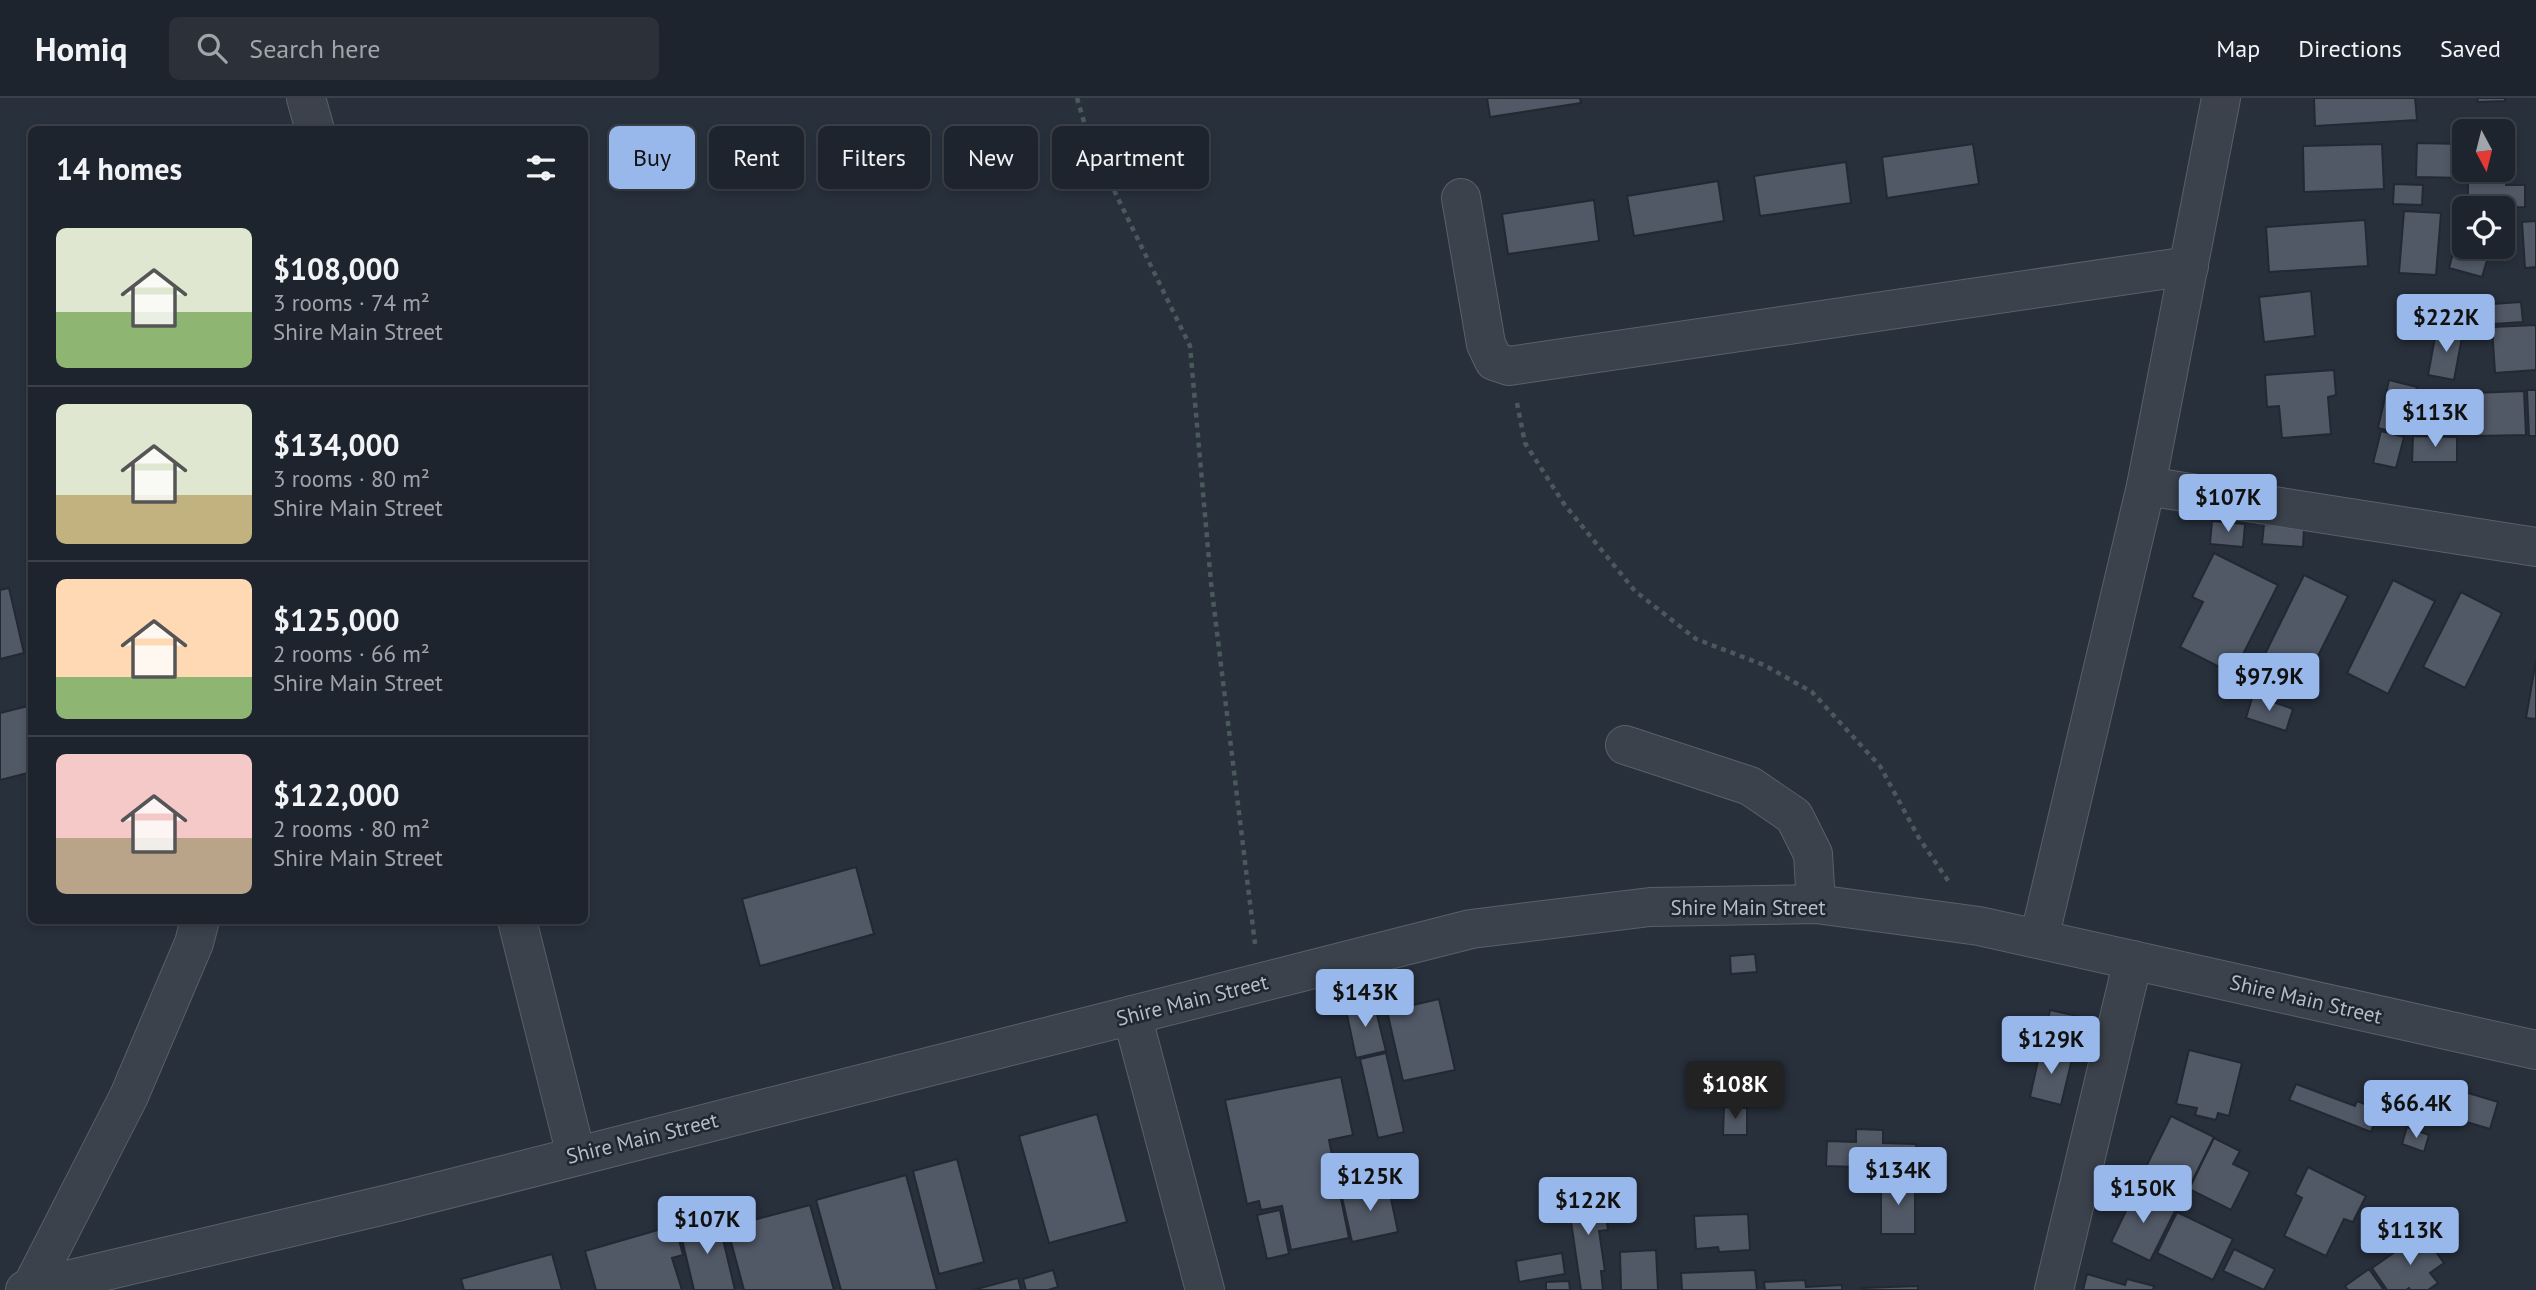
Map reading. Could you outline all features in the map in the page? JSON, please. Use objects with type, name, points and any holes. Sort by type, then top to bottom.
[{"type":"street","points":[[306,98],[314,126]]},
{"type":"street","points":[[2039,939],[2146,486],[2221,98]]},
{"type":"street","points":[[1461,198],[1486,344],[1494,361],[1509,366],[2189,266]]},
{"type":"street","points":[[2146,486],[2536,547]]},
{"type":"street","points":[[1625,745],[1750,786],[1794,817],[1813,854],[1816,904]]},
{"type":"street","name":"Shire Main Street","points":[[29,1289],[380,1206],[1471,929],[1650,907],[1816,904],[1979,926],[2536,1049]]},
{"type":"street","points":[[29,1289],[129,1096],[194,943],[199,924]]},
{"type":"street","points":[[518,924],[576,1155]]},
{"type":"street","points":[[2054,1290],[2133,960]]},
{"type":"street","points":[[1132,1015],[1205,1290]]},
{"type":"path","points":[[1077,98],[1089,139],[1190,346],[1211,583],[1260,983]]},
{"type":"path","points":[[1509,366],[1525,443],[1564,504],[1635,590],[1696,639],[1764,665],[1812,692],[1880,766],[1919,838],[1979,926]]},
{"type":"building","points":[[1487,98],[1580,98],[1581,103],[1490,117]]},
{"type":"building","points":[[2314,98],[2415,98],[2417,120],[2315,126]]},
{"type":"building","points":[[2477,98],[2505,98],[2505,101],[2478,102]]},
{"type":"building","points":[[2417,143],[2452,144],[2452,178],[2416,177]]},
{"type":"building","points":[[1973,144],[1979,184],[1887,198],[1882,157]]},
{"type":"building","points":[[2382,144],[2384,189],[2304,192],[2303,146]]},
{"type":"building","points":[[1846,162],[1851,203],[1760,216],[1754,176]]},
{"type":"building","points":[[1718,181],[1724,221],[1634,236],[1627,196]]},
{"type":"building","points":[[2468,182],[2525,185],[2525,207],[2515,207],[2515,196],[2468,196]]},
{"type":"building","points":[[2394,184],[2423,185],[2422,205],[2393,204]]},
{"type":"building","points":[[1594,200],[1599,241],[1508,254],[1502,214]]},
{"type":"building","points":[[2404,211],[2441,213],[2436,275],[2399,273]]},
{"type":"building","points":[[2365,220],[2368,266],[2269,272],[2266,227]]},
{"type":"building","points":[[2536,221],[2536,267],[2525,268],[2522,222]]},
{"type":"building","points":[[2452,257],[2487,259],[2482,277],[2449,268]]},
{"type":"building","points":[[2311,291],[2315,336],[2264,342],[2259,297]]},
{"type":"building","points":[[2521,302],[2523,322],[2493,324],[2492,304]]},
{"type":"building","points":[[2536,325],[2536,370],[2495,373],[2492,327]]},
{"type":"building","points":[[2437,327],[2463,332],[2454,380],[2428,375]]},
{"type":"building","points":[[2334,370],[2336,395],[2328,397],[2331,434],[2282,438],[2279,406],[2267,407],[2265,375]]},
{"type":"building","points":[[2389,380],[2417,387],[2405,435],[2378,428]]},
{"type":"building","points":[[2527,390],[2536,390],[2536,436],[2529,436]]},
{"type":"building","points":[[2524,391],[2526,435],[2476,436],[2474,393]]},
{"type":"building","points":[[2381,431],[2404,437],[2396,468],[2373,463]]},
{"type":"building","points":[[2413,436],[2457,437],[2457,462],[2412,462]]},
{"type":"building","points":[[2212,521],[2245,524],[2243,547],[2210,544]]},
{"type":"building","points":[[2264,524],[2304,527],[2303,547],[2262,544]]},
{"type":"building","points":[[2214,553],[2278,585],[2233,674],[2180,647],[2203,602],[2192,597]]},
{"type":"building","points":[[2304,575],[2348,596],[2308,676],[2265,654]]},
{"type":"building","points":[[2393,580],[2435,601],[2388,694],[2347,673]]},
{"type":"building","points":[[9,588],[24,653],[0,659],[0,590]]},
{"type":"building","points":[[2461,592],[2502,613],[2465,688],[2423,667]]},
{"type":"building","points":[[2536,660],[2536,719],[2526,718]]},
{"type":"building","points":[[2253,695],[2293,709],[2286,731],[2246,718]]},
{"type":"building","points":[[28,706],[28,773],[0,780],[0,713]]},
{"type":"building","points":[[856,867],[874,934],[760,966],[742,899]]},
{"type":"building","points":[[1755,954],[1757,972],[1731,974],[1730,956]]},
{"type":"building","points":[[1373,999],[1386,1051],[1356,1058],[1345,1005]]},
{"type":"building","points":[[1439,999],[1455,1070],[1403,1081],[1387,1011]]},
{"type":"building","points":[[2050,1010],[2095,1020],[2087,1053],[2043,1042]]},
{"type":"building","points":[[2041,1047],[2073,1055],[2061,1105],[2030,1097]]},
{"type":"building","points":[[2189,1050],[2242,1063],[2229,1116],[2218,1113],[2216,1120],[2195,1115],[2197,1108],[2176,1104]]},
{"type":"building","points":[[1386,1053],[1404,1132],[1378,1138],[1360,1059]]},
{"type":"building","points":[[1341,1077],[1353,1135],[1329,1140],[1349,1238],[1291,1250],[1282,1206],[1261,1210],[1259,1201],[1247,1204],[1225,1100]]},
{"type":"building","points":[[2432,1082],[2498,1102],[2490,1129],[2423,1109]]},
{"type":"building","points":[[2296,1084],[2355,1106],[2357,1101],[2380,1110],[2371,1132],[2289,1100]]},
{"type":"building","points":[[1724,1107],[1747,1108],[1747,1135],[1723,1135]]},
{"type":"building","points":[[1097,1114],[1127,1222],[1049,1243],[1019,1136]]},
{"type":"building","points":[[2171,1116],[2214,1137],[2179,1208],[2136,1187]]},
{"type":"building","points":[[2407,1127],[2429,1135],[2424,1152],[2402,1144]]},
{"type":"building","points":[[1856,1129],[1883,1130],[1883,1143],[1916,1144],[1916,1169],[1826,1166],[1827,1141],[1856,1142]]},
{"type":"building","points":[[2214,1138],[2240,1151],[2233,1164],[2250,1172],[2231,1210],[2189,1189]]},
{"type":"building","points":[[957,1159],[984,1262],[939,1274],[913,1171]]},
{"type":"building","points":[[2308,1167],[2366,1196],[2353,1222],[2344,1219],[2326,1256],[2284,1236],[2302,1198],[2295,1194]]},
{"type":"building","points":[[906,1175],[937,1290],[841,1290],[816,1200]]},
{"type":"building","points":[[1881,1180],[1915,1180],[1915,1234],[1881,1234]]},
{"type":"building","points":[[1388,1184],[1398,1232],[1352,1242],[1341,1193]]},
{"type":"building","points":[[1596,1189],[1598,1203],[1604,1202],[1608,1230],[1599,1231],[1605,1271],[1601,1271],[1603,1290],[1581,1290],[1567,1194]]},
{"type":"building","points":[[2136,1190],[2176,1209],[2150,1261],[2111,1242]]},
{"type":"building","points":[[810,1205],[834,1290],[744,1290],[727,1227]]},
{"type":"building","points":[[1280,1210],[1289,1254],[1267,1259],[1257,1215]]},
{"type":"building","points":[[2177,1212],[2233,1239],[2213,1280],[2157,1253]]},
{"type":"building","points":[[1748,1214],[1750,1250],[1719,1252],[1718,1247],[1696,1249],[1694,1216]]},
{"type":"building","points":[[718,1218],[735,1290],[694,1290],[679,1227]]},
{"type":"building","points":[[2439,1222],[2452,1239],[2437,1250],[2425,1232]]},
{"type":"building","points":[[675,1225],[683,1255],[672,1258],[682,1290],[596,1290],[585,1251]]},
{"type":"building","points":[[2422,1233],[2444,1263],[2430,1273],[2438,1283],[2428,1290],[2387,1290],[2372,1268]]},
{"type":"building","points":[[2234,1249],[2275,1269],[2264,1290],[2223,1271]]},
{"type":"building","points":[[1656,1250],[1658,1290],[1621,1290],[1620,1252]]},
{"type":"building","points":[[1562,1253],[1565,1274],[1519,1282],[1516,1261]]},
{"type":"building","points":[[552,1254],[562,1290],[464,1290],[461,1279]]},
{"type":"building","points":[[2369,1269],[2384,1290],[2348,1290],[2345,1286]]},
{"type":"building","points":[[1053,1270],[1058,1287],[1026,1290],[1023,1279]]},
{"type":"building","points":[[1755,1270],[1757,1290],[1682,1290],[1681,1273]]},
{"type":"building","points":[[2087,1274],[2125,1285],[2127,1279],[2154,1286],[2153,1290],[2083,1290]]},
{"type":"building","points":[[1018,1278],[1021,1290],[973,1290]]},
{"type":"building","points":[[1805,1280],[1806,1287],[1842,1285],[1842,1290],[1765,1290],[1764,1282]]},
{"type":"building","points":[[1569,1281],[1570,1290],[1546,1290],[1546,1282]]},
{"type":"building","points":[[1918,1286],[1918,1290],[1862,1290],[1862,1288]]}]
